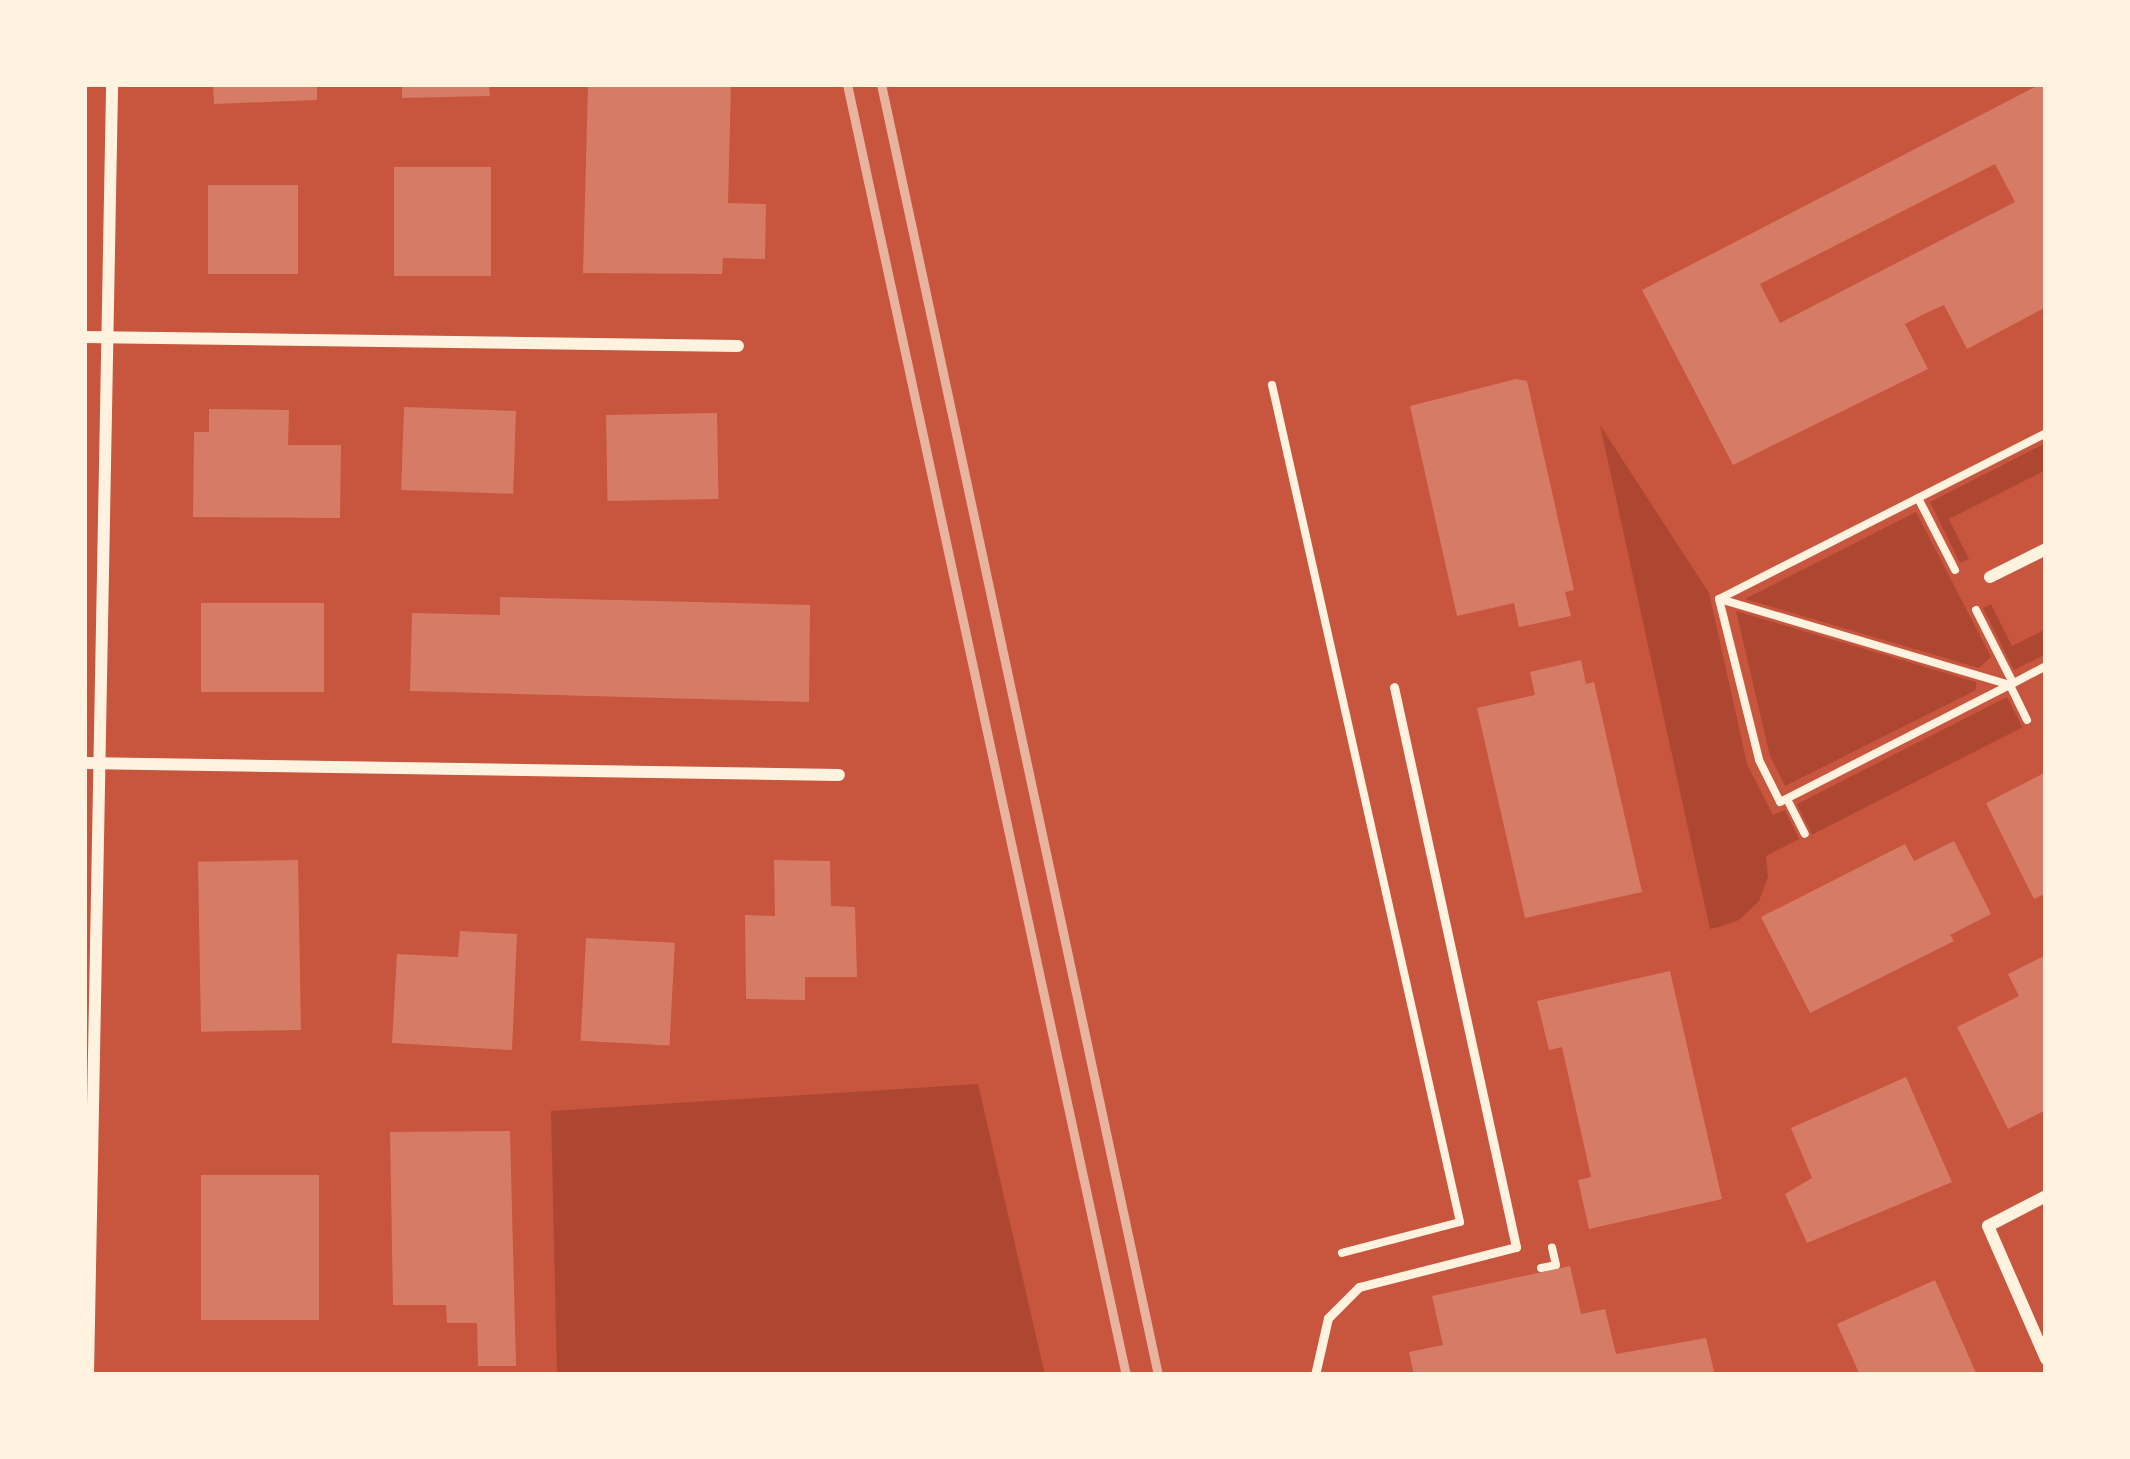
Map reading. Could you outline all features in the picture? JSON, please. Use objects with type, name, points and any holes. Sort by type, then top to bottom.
[{"type":"street","points":[[88,1375],[112,84]]},
{"type":"street","points":[[84,337],[738,346]]},
{"type":"street","points":[[1990,577],[2046,549]]},
{"type":"street","points":[[84,763],[838,775]]},
{"type":"street","points":[[2046,1196],[1988,1226],[2046,1359]]},
{"type":"lane","points":[[1315,1375],[1328,1318],[1359,1287],[1516,1247],[1394,687]]},
{"type":"path","points":[[1272,385],[1460,1222],[1360,1244],[1333,1260]]},
{"type":"path","points":[[1719,599],[2046,433]]},
{"type":"path","points":[[1719,599],[2010,685],[2027,720]]},
{"type":"path","points":[[1719,599],[1759,760],[1780,802],[2046,666]]},
{"type":"path","points":[[1787,799],[1805,834]]},
{"type":"shaded area","points":[[1600,425],[1709,593],[1747,764],[1773,815],[1785,810],[1799,839],[1766,856],[1768,877],[1759,901],[1739,920],[1710,929]]},
{"type":"shaded area","points":[[2046,443],[2046,470],[1949,519],[1969,559],[1960,563],[1930,502]]},
{"type":"shaded area","points":[[1916,512],[1991,657],[1979,668],[1745,599]]},
{"type":"shaded area","points":[[1991,604],[2012,646],[2046,629],[2046,654],[2014,670],[1983,608]]},
{"type":"shaded area","points":[[1736,611],[1976,682],[1976,690],[1785,786],[1770,756]]},
{"type":"shaded area","points":[[2007,697],[2022,727],[1812,834],[1797,804]]},
{"type":"shaded area","points":[[978,1084],[1045,1375],[557,1375],[551,1111]]},
{"type":"building","points":[[213,84],[317,84],[317,100],[214,104]]},
{"type":"building","points":[[402,84],[489,84],[490,96],[402,98]]},
{"type":"building","points":[[588,84],[731,84],[728,203],[766,204],[765,259],[723,258],[722,274],[583,273]]},
{"type":"building","points":[[2046,84],[2046,307],[1967,349],[1944,305],[1924,314],[1905,324],[1928,369],[1733,465],[1642,290]],"holes":[[[1995,164],[2015,202],[1780,323],[1760,284]]]},
{"type":"building","points":[[394,167],[491,167],[491,276],[394,276]]},
{"type":"building","points":[[208,185],[298,185],[298,274],[208,274]]},
{"type":"building","points":[[1516,379],[1527,381],[1574,590],[1565,592],[1571,616],[1519,627],[1514,603],[1457,616],[1410,406]]},
{"type":"building","points":[[404,407],[516,411],[513,494],[401,490]]},
{"type":"building","points":[[209,409],[289,410],[288,445],[341,445],[340,518],[193,517],[194,432],[209,432]]},
{"type":"building","points":[[717,413],[719,499],[608,501],[606,415]]},
{"type":"building","points":[[500,597],[810,605],[809,702],[410,691],[412,613],[500,615]]},
{"type":"building","points":[[201,603],[324,603],[324,692],[201,692]]},
{"type":"building","points":[[1581,660],[1586,684],[1594,682],[1642,892],[1525,918],[1477,708],[1535,695],[1530,672]]},
{"type":"building","points":[[2046,772],[2046,893],[2034,899],[1986,803]]},
{"type":"building","points":[[1954,841],[1991,914],[1950,935],[1954,941],[1810,1013],[1761,917],[1905,844],[1914,861]]},
{"type":"building","points":[[298,860],[301,1030],[201,1032],[198,862]]},
{"type":"building","points":[[774,860],[830,861],[831,906],[855,907],[857,977],[805,977],[805,1000],[746,999],[745,915],[775,916]]},
{"type":"building","points":[[460,931],[517,934],[512,1050],[392,1043],[397,954],[458,957]]},
{"type":"building","points":[[586,938],[675,943],[669,1046],[581,1041]]},
{"type":"building","points":[[2046,955],[2046,1110],[2008,1129],[1957,1027],[2019,996],[2008,974]]},
{"type":"building","points":[[1670,971],[1722,1199],[1589,1229],[1578,1180],[1591,1177],[1562,1047],[1549,1050],[1537,1001]]},
{"type":"building","points":[[1906,1077],[1952,1182],[1807,1243],[1785,1194],[1812,1178],[1791,1128]]},
{"type":"building","points":[[510,1131],[516,1366],[478,1366],[477,1323],[447,1323],[446,1305],[393,1305],[390,1132]]},
{"type":"building","points":[[201,1175],[319,1175],[319,1320],[201,1320]]},
{"type":"building","points":[[1570,1266],[1581,1314],[1605,1309],[1616,1354],[1706,1338],[1715,1375],[1414,1375],[1409,1352],[1443,1345],[1432,1296]]},
{"type":"building","points":[[1935,1280],[1977,1375],[1860,1375],[1837,1324]]},
{"type":"railway","points":[[847,84],[1126,1375]]},
{"type":"railway","points":[[881,84],[1158,1375]]}]
